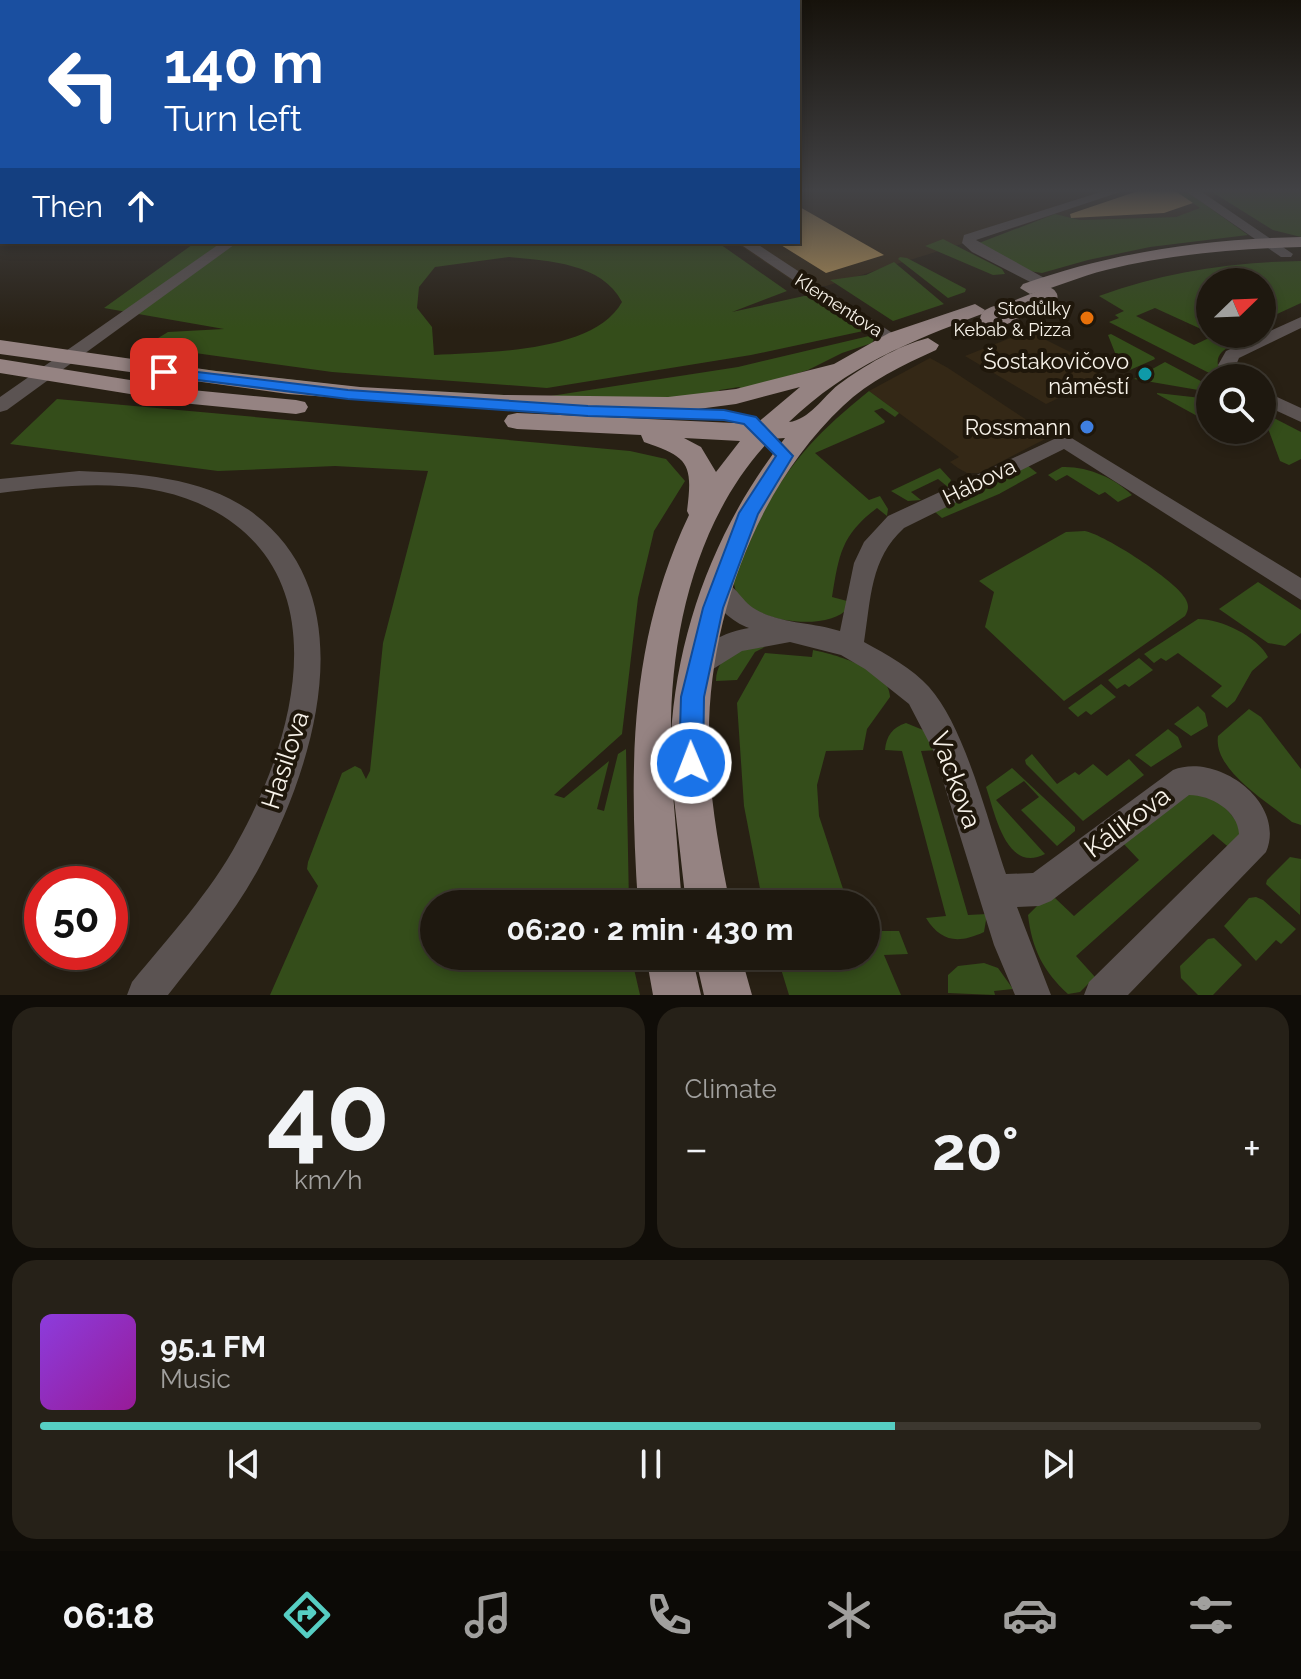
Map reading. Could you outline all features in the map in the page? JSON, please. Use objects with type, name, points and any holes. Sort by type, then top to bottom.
[{"type":"main road","points":[[705,890],[697,844],[689,734],[697,667],[719,589],[749,513],[807,428],[834,400],[879,370],[1040,289],[1136,270],[1216,259],[1286,243]]},
{"type":"main road","points":[[659,890],[651,794],[656,681],[669,608],[699,527],[739,459],[763,432],[808,393],[894,340],[983,315]]},
{"type":"main road","points":[[0,347],[64,367],[192,397],[265,405],[621,427],[763,432],[807,428]]},
{"type":"main road","points":[[0,366],[64,367],[348,395],[646,414],[733,415],[750,420],[785,456]]},
{"type":"main road","points":[[486,404],[640,405],[698,402],[748,394],[845,368]]},
{"type":"main road","points":[[621,427],[674,442],[700,462],[706,478],[699,527]]},
{"type":"main road","points":[[672,970],[677,995]]},
{"type":"main road","points":[[722,970],[728,995]]},
{"type":"street","points":[[974,236],[969,238],[969,243],[1040,289]]},
{"type":"street","points":[[0,418],[181,276],[228,244]]},
{"type":"street","name":"Klementova","points":[[747,244],[894,340]]},
{"type":"street","points":[[1228,364],[1232,355],[1301,322]]},
{"type":"street","points":[[0,406],[64,367]]},
{"type":"street","points":[[1276,403],[1301,416]]},
{"type":"street","name":"Hábova","points":[[850,647],[862,572],[871,545],[882,532],[903,518],[1065,440],[1301,590]]},
{"type":"street","name":"Hasilova","points":[[0,486],[89,477],[144,481],[190,492],[234,511],[268,540],[293,579],[304,621],[309,674],[295,745],[259,835],[210,913],[145,995]]},
{"type":"street","name":"Vackova","points":[[719,589],[745,616],[850,647],[899,678],[919,695],[934,718],[949,752],[1033,995]]},
{"type":"street","name":"Vackova","points":[[697,667],[726,646],[746,638],[802,634]]},
{"type":"street","name":"Kálikova","points":[[995,892],[1039,889],[1184,780],[1210,782],[1241,804],[1256,823],[1252,846],[1102,995]]},
{"type":"shaded area","points":[[800,236],[986,236],[826,286],[800,286],[738,244],[800,244]]},
{"type":"shaded area","points":[[1028,331],[1074,354],[1103,373],[1090,379],[1093,382],[1046,404],[965,356]]},
{"type":"shaded area","points":[[930,358],[1051,436],[979,473],[967,473],[958,468],[950,462],[959,457],[869,391]]},
{"type":"green space","points":[[996,236],[1236,236],[1150,247],[1042,273],[1029,271],[979,243]]},
{"type":"green space","points":[[943,239],[1002,269],[1005,274],[993,275],[925,246]]},
{"type":"green space","points":[[193,244],[720,244],[787,291],[732,312],[814,296],[868,330],[751,355],[547,388],[332,372],[145,346],[168,332],[224,329],[104,308]],"holes":[[[509,257],[573,266],[602,279],[622,302],[608,319],[564,340],[509,350],[434,355],[432,327],[417,308],[419,287],[435,267]]]},
{"type":"green space","points":[[900,257],[966,289],[965,292],[948,298],[898,259]]},
{"type":"green space","points":[[1301,261],[1301,303],[1276,315],[1276,268],[1215,268]]},
{"type":"green space","points":[[894,262],[944,304],[893,321],[830,280],[866,275]]},
{"type":"green space","points":[[1196,270],[1196,327],[1155,308],[1136,316],[1196,344],[1196,348],[1227,348],[1220,354],[1218,364],[1196,366],[1109,322],[1119,318],[1115,315],[1124,311],[1099,296]]},
{"type":"green space","points":[[1108,335],[1155,359],[1123,373]]},
{"type":"green space","points":[[875,337],[872,343],[842,353],[808,370],[743,390],[739,387],[720,390],[713,396],[639,401],[544,397],[738,367]]},
{"type":"green space","points":[[1165,362],[1196,379],[1196,390],[1134,379]]},
{"type":"green space","points":[[165,365],[364,388],[533,396],[336,388]]},
{"type":"green space","points":[[869,391],[899,413],[895,417],[882,408],[874,411],[884,423],[815,453],[869,500],[880,496],[888,509],[887,516],[877,508],[865,518],[844,547],[832,597],[847,601],[848,608],[822,621],[804,622],[767,615],[751,607],[739,597],[734,580],[770,501],[796,461],[812,443]]},
{"type":"green space","points":[[1157,394],[1196,397],[1196,415]]},
{"type":"green space","points":[[57,399],[630,451],[666,459],[685,481],[654,531],[638,598],[622,734],[554,795],[564,798],[609,761],[597,809],[604,811],[618,754],[626,749],[629,890],[420,890],[420,970],[634,970],[640,995],[270,995],[318,886],[307,869],[308,862],[342,773],[355,766],[361,769],[366,779],[370,771],[383,643],[428,471],[335,466],[218,471],[10,444]]},
{"type":"green space","points":[[1276,419],[1301,432],[1301,459],[1289,465],[1280,461],[1274,444]]},
{"type":"green space","points":[[1027,465],[1037,473],[999,494],[942,518],[935,512]]},
{"type":"green space","points":[[1062,467],[1100,474],[1132,495],[1118,502],[1105,492],[1099,495],[1067,475],[1056,481],[1048,475]]},
{"type":"green space","points":[[940,468],[951,480],[948,487],[938,479],[911,492],[921,500],[908,501],[891,491]]},
{"type":"green space","points":[[1085,531],[1139,559],[1168,580],[1186,600],[1188,609],[1185,616],[1064,701],[985,627],[994,592],[979,581],[1066,532]]},
{"type":"green space","points":[[1258,582],[1301,610],[1301,633],[1285,646],[1268,643],[1219,609]]},
{"type":"green space","points":[[1198,619],[1238,630],[1256,642],[1268,657],[1252,671],[1235,701],[1227,708],[1211,696],[1222,686],[1178,653],[1166,661],[1161,658],[1154,663],[1144,654]]},
{"type":"green space","points":[[765,647],[755,652],[737,680],[716,681],[717,671],[726,658],[740,651]]},
{"type":"green space","points":[[813,650],[872,671],[888,687],[890,697],[867,729],[863,750],[826,751],[817,785],[819,816],[843,890],[760,890],[744,806],[737,703],[765,653],[812,657]]},
{"type":"green space","points":[[1139,658],[1153,670],[1129,687],[1125,684],[1117,689],[1108,680]]},
{"type":"green space","points":[[1101,684],[1116,697],[1091,715],[1086,711],[1078,717],[1068,708]]},
{"type":"green space","points":[[1198,706],[1205,713],[1208,726],[1191,736],[1174,724]]},
{"type":"green space","points":[[1249,709],[1261,717],[1301,769],[1301,825],[1292,822],[1257,795],[1224,761],[1218,736]]},
{"type":"green space","points":[[906,723],[923,730],[937,750],[921,751],[968,915],[987,914],[984,932],[975,936],[958,939],[944,936],[926,918],[946,916],[902,751],[885,750],[891,733]]},
{"type":"green space","points":[[1168,729],[1178,737],[1182,747],[1151,767],[1135,755]]},
{"type":"green space","points":[[1032,754],[1057,784],[1075,772],[1079,775],[1093,764],[1107,776],[1129,759],[1144,775],[1083,821],[1026,764],[1025,760]]},
{"type":"green space","points":[[1012,768],[1075,827],[1075,831],[1057,846],[1021,810],[1039,797],[1024,781],[996,800],[1045,854],[1032,858],[1021,856],[1004,838],[986,787]]},
{"type":"green space","points":[[1191,787],[1211,789],[1248,836],[1232,850],[1213,834],[1076,956],[1095,977],[1080,992],[1068,994],[1040,959],[1028,915],[1041,902],[1055,898],[1074,916],[1139,860],[1120,840]]},
{"type":"green space","points":[[1290,857],[1301,859],[1300,915],[1266,884]]},
{"type":"green space","points":[[1256,897],[1296,929],[1281,944],[1276,940],[1256,961],[1224,926],[1249,898]]},
{"type":"green space","points":[[880,931],[899,931],[908,954],[884,955],[901,995],[789,995],[781,970],[880,970]]},
{"type":"green space","points":[[1214,938],[1242,965],[1213,995],[1198,995],[1181,978],[1180,966],[1208,939]]},
{"type":"green space","points":[[984,963],[998,968],[1013,989],[994,991],[995,995],[948,993],[948,975],[958,966]]},
{"type":"building","points":[[800,236],[851,236],[884,255],[826,273],[779,244],[800,244]]},
{"type":"place","name":"Stodůlky Kebab & Pizza","points":[[1087,318]]},
{"type":"place","name":"Šostakovičovo náměstí","points":[[1145,374]]},
{"type":"place","name":"Rossmann","points":[[1087,427]]},
{"type":"route","points":[[164,372],[348,395],[661,415],[724,415],[742,417],[757,425],[785,456],[749,513],[735,543],[713,608],[692,697],[689,734],[691,763]]}]
